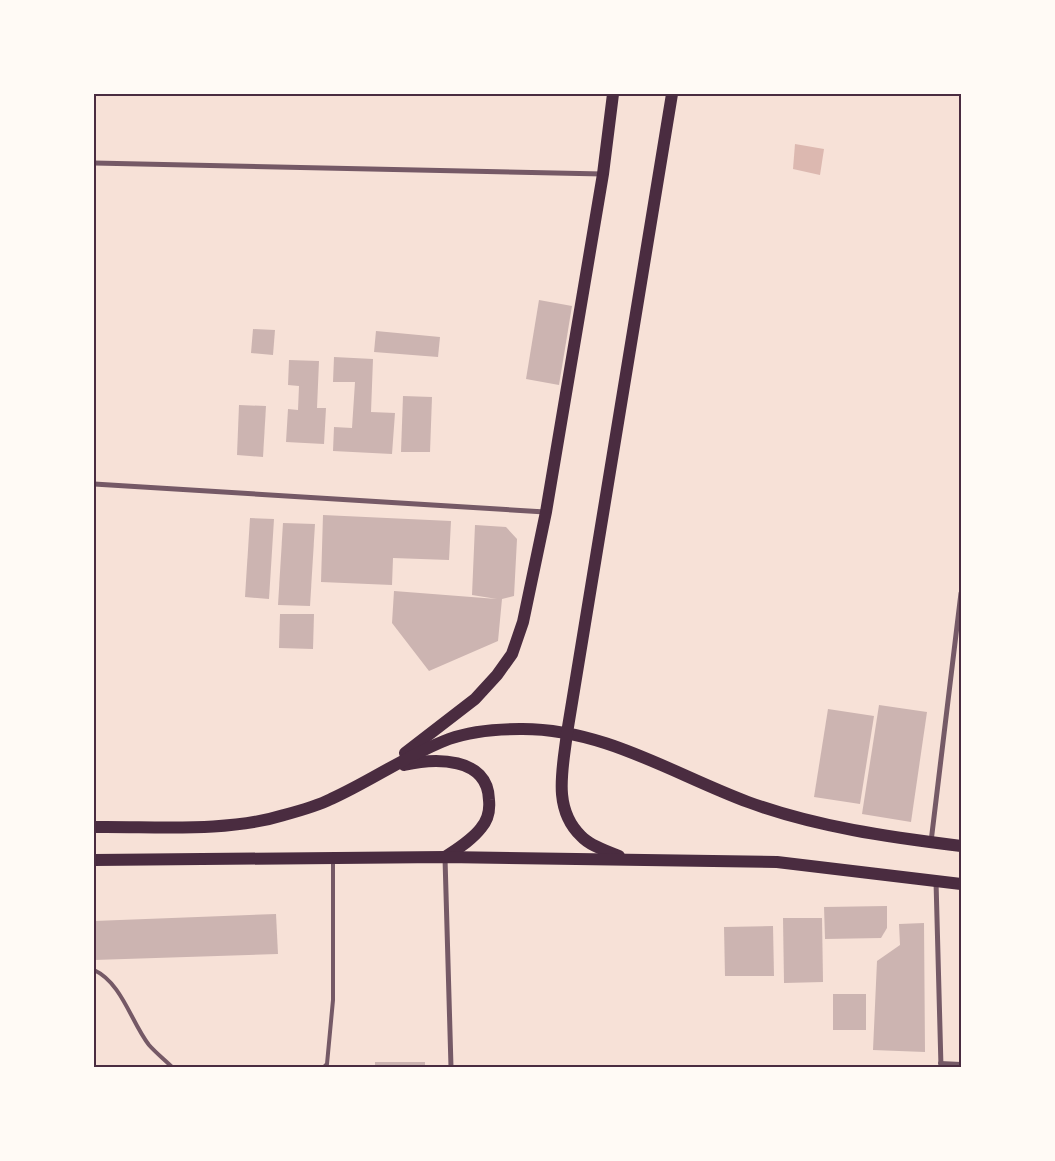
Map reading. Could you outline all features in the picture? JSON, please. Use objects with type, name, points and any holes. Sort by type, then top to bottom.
[{"type":"main road","points":[[386,769],[475,699],[497,675],[512,654],[523,622],[546,512],[603,174],[613,94]]},
{"type":"main road","points":[[623,858],[582,837],[568,820],[563,806],[561,791],[567,733],[672,94]]},
{"type":"main road","points":[[94,827],[227,825],[282,816],[331,800],[386,769],[450,739],[486,730],[521,729],[567,733],[611,744],[749,802],[797,817],[831,826],[961,846]]},
{"type":"main road","points":[[386,769],[415,762],[446,760],[468,765],[482,777],[489,790],[490,812],[481,828],[464,845],[445,858]]},
{"type":"main road","points":[[94,860],[623,858],[777,862],[961,884]]},
{"type":"street","points":[[94,163],[603,174]]},
{"type":"street","points":[[94,484],[546,512]]},
{"type":"street","points":[[931,842],[961,593]]},
{"type":"street","points":[[445,858],[451,1067]]},
{"type":"street","points":[[936,880],[940,1065]]},
{"type":"lane","points":[[324,1067],[327,1064],[333,1000],[333,858]]},
{"type":"lane","points":[[94,970],[102,974],[115,988],[150,1046],[172,1067]]},
{"type":"lane","points":[[940,1065],[961,1064]]},
{"type":"shaded area","points":[[795,144],[824,149],[820,175],[793,169]]},
{"type":"building","points":[[539,300],[572,306],[559,385],[526,379]]},
{"type":"building","points":[[253,329],[275,330],[273,355],[251,353]]},
{"type":"building","points":[[376,331],[440,337],[438,357],[374,352]]},
{"type":"building","points":[[334,357],[373,359],[371,412],[395,413],[392,454],[333,451],[334,427],[352,428],[355,382],[333,382]]},
{"type":"building","points":[[289,360],[319,361],[317,408],[326,408],[324,444],[286,442],[288,409],[298,410],[299,386],[288,385]]},
{"type":"building","points":[[403,396],[432,397],[430,452],[401,452]]},
{"type":"building","points":[[239,405],[266,406],[263,457],[237,455]]},
{"type":"building","points":[[323,515],[451,521],[449,560],[393,558],[392,585],[321,582]]},
{"type":"building","points":[[250,518],[274,519],[269,599],[245,597]]},
{"type":"building","points":[[283,523],[315,524],[310,606],[278,605]]},
{"type":"building","points":[[475,525],[506,527],[517,539],[514,596],[502,599],[498,641],[429,671],[392,623],[394,591],[497,599],[472,595]]},
{"type":"building","points":[[280,614],[314,614],[313,649],[279,648]]},
{"type":"building","points":[[879,705],[927,712],[911,822],[862,814]]},
{"type":"building","points":[[828,709],[874,716],[860,804],[814,797]]},
{"type":"building","points":[[887,906],[887,928],[881,938],[825,939],[824,907]]},
{"type":"building","points":[[276,914],[278,954],[94,960],[94,921]]},
{"type":"building","points":[[783,918],[822,918],[823,982],[784,983]]},
{"type":"building","points":[[924,923],[925,1052],[873,1050],[877,961],[900,945],[899,924]]},
{"type":"building","points":[[773,926],[774,976],[725,976],[724,927]]},
{"type":"building","points":[[833,994],[866,994],[866,1030],[833,1030]]},
{"type":"building","points":[[375,1062],[425,1062],[425,1067],[375,1067]]}]
